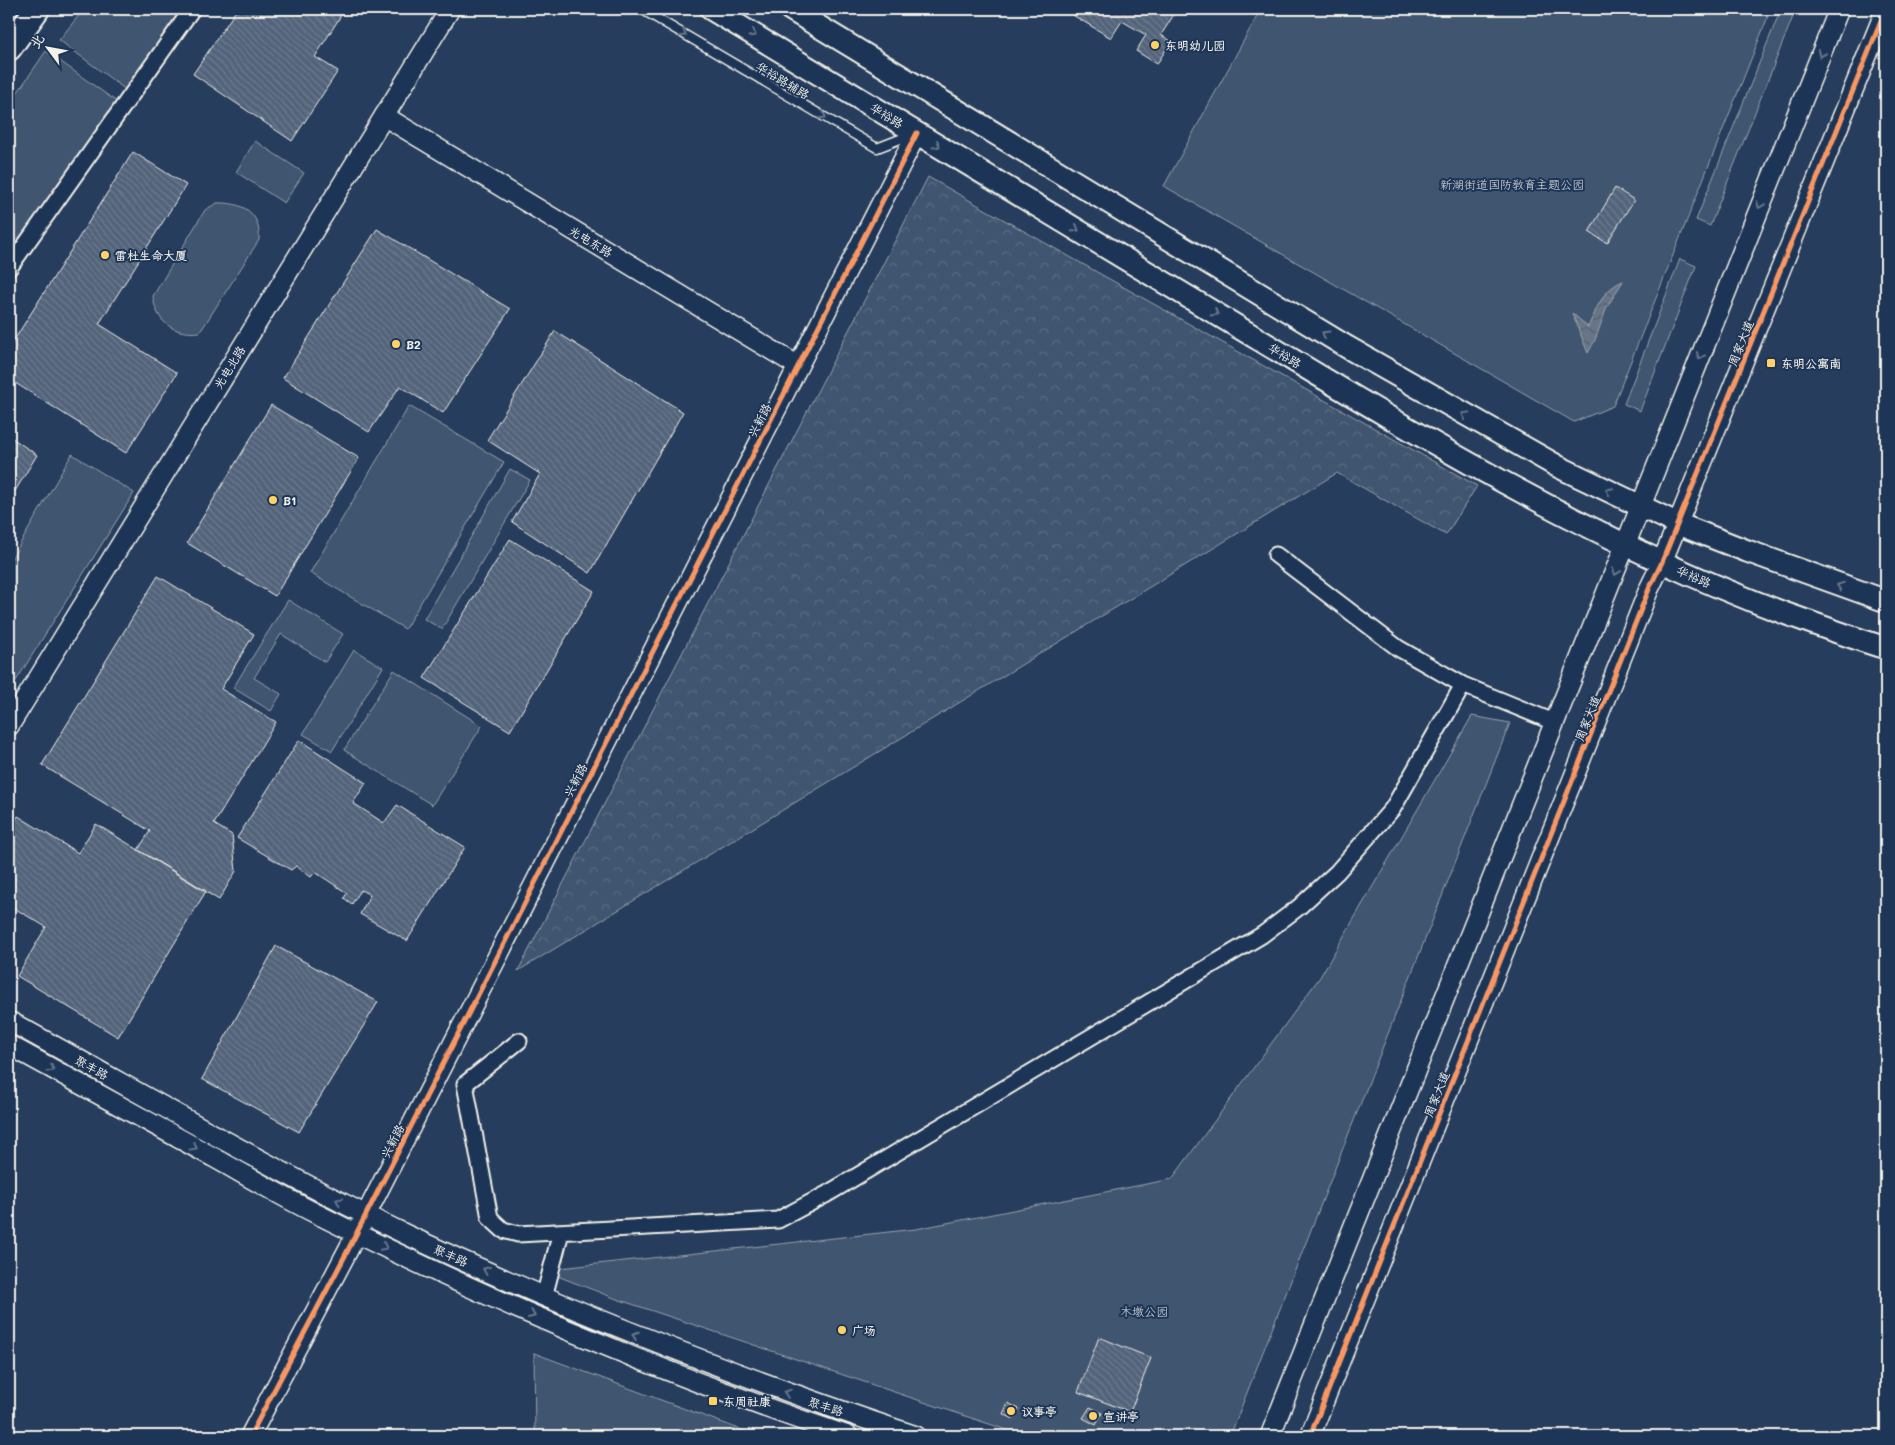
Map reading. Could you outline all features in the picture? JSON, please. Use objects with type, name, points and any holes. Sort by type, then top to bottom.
[{"type":"main road","points":[[9,48],[37,9]]},
{"type":"main road","name":"华裕路","points":[[711,9],[1499,482],[1624,545],[1741,597],[1886,648]]},
{"type":"main road","points":[[790,9],[1356,352],[1557,466],[1678,524],[1827,582],[1886,601]]},
{"type":"street","points":[[9,268],[192,9]]},
{"type":"street","name":"光电北路","points":[[9,726],[14,706],[450,9]]},
{"type":"street","points":[[1270,1436],[1616,573],[1624,545],[1839,9]]},
{"type":"street","name":"周家大道","points":[[1310,1436],[1646,598],[1678,524],[1886,9]]},
{"type":"street","name":"光电东路","points":[[384,116],[798,366]]},
{"type":"street","name":"兴新路","points":[[250,1436],[366,1215],[917,133]]},
{"type":"street","points":[[1276,556],[1398,648],[1463,685],[1556,723]]},
{"type":"street","points":[[519,1041],[465,1084],[490,1218],[503,1230],[518,1234],[778,1220],[836,1189],[1262,935],[1299,907],[1337,872],[1393,808],[1463,685]]},
{"type":"street","name":"聚丰路","points":[[9,1021],[324,1194],[366,1215],[614,1327],[784,1392],[916,1436]]},
{"type":"street","name":"聚丰路","points":[[9,1045],[314,1213],[507,1304],[605,1346],[776,1412],[848,1436]]},
{"type":"street","points":[[544,1296],[561,1232]]},
{"type":"lane","name":"华裕路辅路","points":[[641,9],[877,148],[917,133]]},
{"type":"green space","points":[[84,9],[182,9],[126,90],[59,40]]},
{"type":"green space","name":"新湖街道国防教育主题公园","points":[[1261,9],[1771,9],[1613,406],[1574,422],[1164,186]]},
{"type":"green space","points":[[1781,9],[1796,9],[1710,226],[1696,220]]},
{"type":"green space","points":[[46,51],[117,102],[9,256],[9,105]]},
{"type":"green space","points":[[255,141],[304,173],[284,203],[236,172]]},
{"type":"green space","points":[[928,177],[1477,486],[1446,535],[1337,473],[518,971]]},
{"type":"green space","points":[[217,203],[234,204],[248,211],[257,222],[259,240],[200,332],[174,329],[162,320],[153,296],[205,210]]},
{"type":"green space","points":[[1680,259],[1696,266],[1640,411],[1624,404]]},
{"type":"green space","points":[[409,406],[504,462],[405,629],[310,573]]},
{"type":"green space","points":[[72,454],[134,493],[9,692],[9,563]]},
{"type":"green space","points":[[510,469],[530,480],[442,629],[424,619]]},
{"type":"green space","points":[[288,600],[343,634],[325,662],[281,634],[254,678],[281,694],[271,711],[233,688]]},
{"type":"green space","points":[[354,650],[383,667],[332,751],[303,734]]},
{"type":"green space","points":[[394,670],[482,726],[432,805],[344,750]]},
{"type":"green space","name":"木墩公园","points":[[1472,716],[1510,723],[1230,1436],[1025,1436],[614,1298],[542,1270],[916,1229],[1172,1179],[1320,977]]},
{"type":"green space","points":[[534,1353],[758,1436],[535,1436]]},
{"type":"water","points":[[1623,281],[1607,307],[1595,340],[1588,353],[1572,313],[1588,327],[1606,294],[1616,284]]},
{"type":"building","points":[[237,9],[345,9],[315,57],[338,71],[292,141],[193,74]]},
{"type":"building","points":[[1075,9],[1162,9],[1173,16],[1161,35],[1171,41],[1157,64],[1136,51],[1146,35],[1122,21],[1111,38],[1071,14]]},
{"type":"building","name":"雷杜生命大厦","points":[[133,152],[186,185],[99,324],[177,373],[126,453],[9,379],[9,348]]},
{"type":"building","points":[[1615,188],[1634,200],[1607,243],[1589,232]]},
{"type":"building","name":"B2","points":[[377,229],[510,309],[443,413],[400,386],[369,432],[283,378]]},
{"type":"building","points":[[555,331],[683,412],[590,573],[512,522],[540,474],[487,440]]},
{"type":"building","name":"B1","points":[[271,405],[359,458],[275,596],[187,543]]},
{"type":"building","points":[[9,436],[37,455],[9,501]]},
{"type":"building","points":[[510,539],[594,591],[510,731],[424,678]]},
{"type":"building","points":[[158,576],[254,634],[221,689],[276,722],[214,824],[232,835],[236,871],[219,900],[138,850],[150,831],[42,765]]},
{"type":"building","points":[[299,740],[366,783],[353,803],[384,823],[397,805],[465,847],[407,941],[360,914],[370,895],[361,890],[352,904],[344,898],[347,893],[315,872],[311,877],[296,866],[291,870],[237,838]]},
{"type":"building","points":[[18,816],[78,853],[96,824],[206,891],[118,1037],[17,976],[46,927],[9,905],[9,831]]},
{"type":"building","points":[[276,946],[378,1002],[299,1132],[202,1079]]},
{"type":"building","points":[[1099,1337],[1151,1358],[1130,1412],[1078,1392]]},
{"type":"building","name":"议事亭","points":[[1008,1403],[1019,1409],[1014,1419],[1003,1414]]},
{"type":"building","name":"宣讲亭","points":[[1090,1407],[1102,1413],[1096,1425],[1083,1418]]},
{"type":"cycle path","points":[[1310,1436],[1649,589],[1662,562],[1886,9]]},
{"type":"cycle path","points":[[250,1436],[348,1250],[917,133]]},
{"type":"place","name":"东明幼儿园","points":[[1155,45]]},
{"type":"place","name":"雷杜生命大厦","points":[[105,255]]},
{"type":"place","name":"B2","points":[[396,344]]},
{"type":"place","name":"东明公寓南","points":[[1771,363]]},
{"type":"place","name":"B1","points":[[273,500]]},
{"type":"place","name":"广场","points":[[842,1330]]},
{"type":"place","name":"东周社康","points":[[713,1401]]},
{"type":"place","name":"议事亭","points":[[1011,1411]]},
{"type":"place","name":"宣讲亭","points":[[1093,1416]]}]
